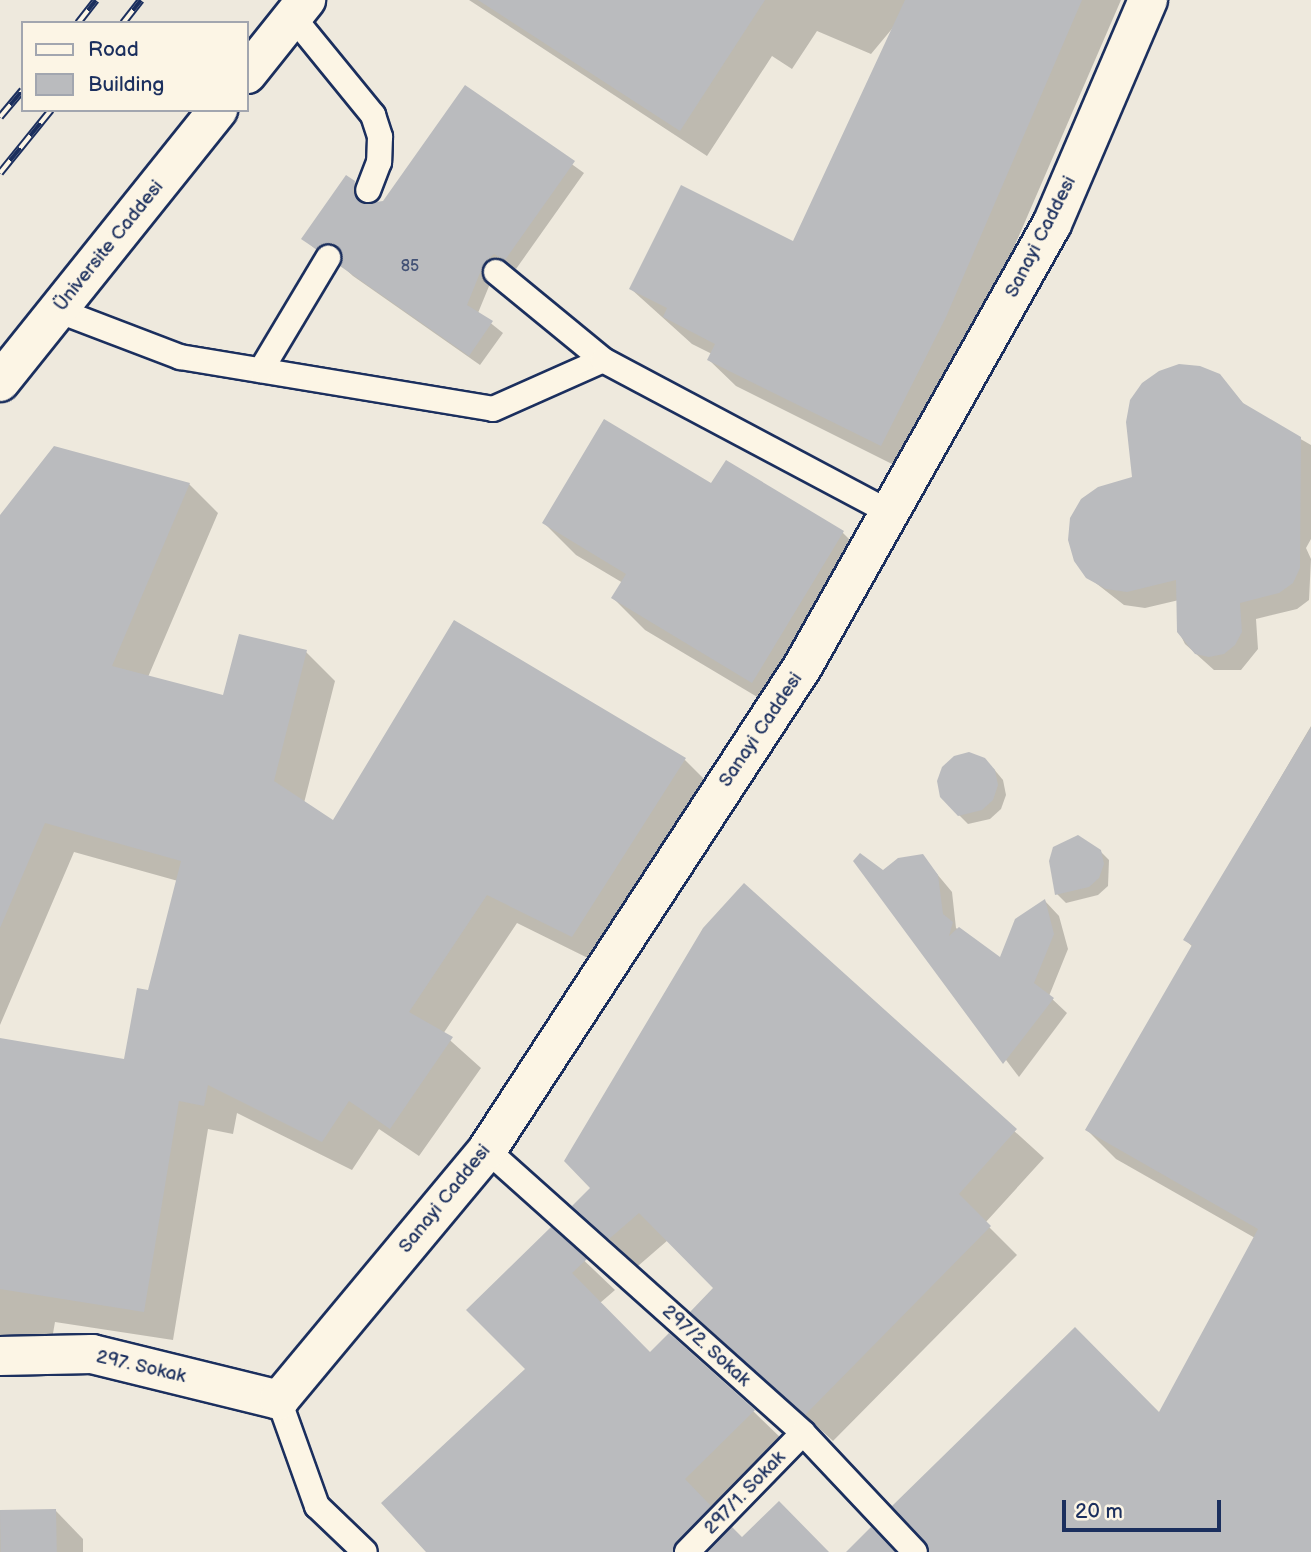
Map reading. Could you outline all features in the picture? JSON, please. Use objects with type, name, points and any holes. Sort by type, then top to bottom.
[{"type":"main road","name":"Sanayi Caddesi","points":[[279,1400],[487,1150],[803,666],[1052,224],[1148,0]]},
{"type":"main road","points":[[248,74],[300,9]]},
{"type":"main road","name":"Üniversite Caddesi","points":[[0,382],[216,112]]},
{"type":"main road","name":"297. Sokak","points":[[0,1356],[92,1354],[279,1400]]},
{"type":"lane","points":[[300,9],[373,115],[380,137],[375,190]]},
{"type":"lane","points":[[261,370],[328,258]]},
{"type":"lane","points":[[496,272],[603,359],[889,512]]},
{"type":"lane","points":[[57,310],[180,357],[493,409],[603,359]]},
{"type":"lane","name":"297/2. Sokak","points":[[487,1150],[803,1433],[915,1552]]},
{"type":"lane","points":[[279,1400],[317,1506],[365,1552]]},
{"type":"lane","name":"297/1. Sokak","points":[[687,1552],[803,1433]]},
{"type":"building","points":[[478,0],[765,0],[680,131]]},
{"type":"building","points":[[905,0],[1082,0],[946,317],[881,446],[707,360],[715,344],[663,317],[667,308],[629,289],[681,185],[793,241]]},
{"type":"building","points":[[465,85],[575,161],[505,260],[494,254],[484,263],[467,305],[493,321],[469,356],[340,266],[343,258],[336,246],[328,243],[316,249],[301,239],[346,175],[355,181],[353,193],[362,204],[383,201]]},
{"type":"building","points":[[1179,364],[1200,366],[1220,374],[1243,403],[1301,437],[1300,568],[1293,583],[1279,593],[1240,603],[1242,632],[1235,645],[1224,654],[1209,657],[1195,654],[1177,632],[1176,580],[1127,592],[1106,589],[1086,578],[1074,561],[1068,540],[1070,518],[1081,499],[1098,487],[1132,477],[1126,422],[1130,400],[1142,383],[1159,371]]},
{"type":"building","points":[[604,419],[711,483],[726,460],[844,531],[752,683],[611,598],[626,574],[542,523]]},
{"type":"building","points":[[54,446],[190,483],[112,666],[223,695],[239,634],[307,650],[274,781],[333,820],[454,620],[686,758],[572,937],[487,895],[409,1012],[453,1037],[390,1129],[349,1101],[322,1142],[208,1085],[204,1106],[179,1101],[144,1312],[0,1289],[0,1038],[124,1059],[137,988],[148,990],[181,861],[45,823],[0,928],[0,515]]},
{"type":"building","points":[[1311,727],[1311,1552],[929,1552],[926,1542],[892,1506],[1075,1327],[1159,1412],[1258,1229],[1085,1130],[1192,945],[1183,940]]},
{"type":"building","points":[[969,752],[985,758],[995,770],[998,785],[993,800],[982,810],[958,816],[940,797],[937,781],[942,767],[954,756]]},
{"type":"building","points":[[1078,835],[1101,850],[1104,864],[1099,878],[1089,887],[1055,895],[1049,861],[1053,847]]},
{"type":"building","points":[[860,853],[883,870],[898,858],[923,854],[938,875],[943,914],[953,922],[949,936],[959,927],[1000,957],[1015,919],[1045,899],[1054,934],[1034,983],[1054,998],[1003,1064],[853,861]]},
{"type":"building","points":[[744,883],[1017,1129],[959,1194],[991,1226],[805,1415],[690,1312],[713,1288],[639,1213],[609,1239],[572,1206],[590,1188],[564,1161],[703,928]]},
{"type":"building","points":[[551,1227],[587,1259],[572,1273],[650,1352],[669,1333],[755,1410],[685,1479],[711,1506],[676,1542],[673,1552],[426,1552],[381,1503],[525,1369],[466,1310]]},
{"type":"building","points":[[779,1501],[829,1552],[708,1552],[732,1527],[742,1537]]},
{"type":"building","points":[[56,1509],[57,1552],[1,1552],[0,1510]]},
{"type":"building","points":[[871,1527],[895,1552],[846,1552]]},
{"type":"railway","points":[[80,21],[96,0]]},
{"type":"railway","points":[[125,21],[141,0]]},
{"type":"railway","points":[[0,117],[21,92]]},
{"type":"railway","points":[[0,173],[49,112]]}]
